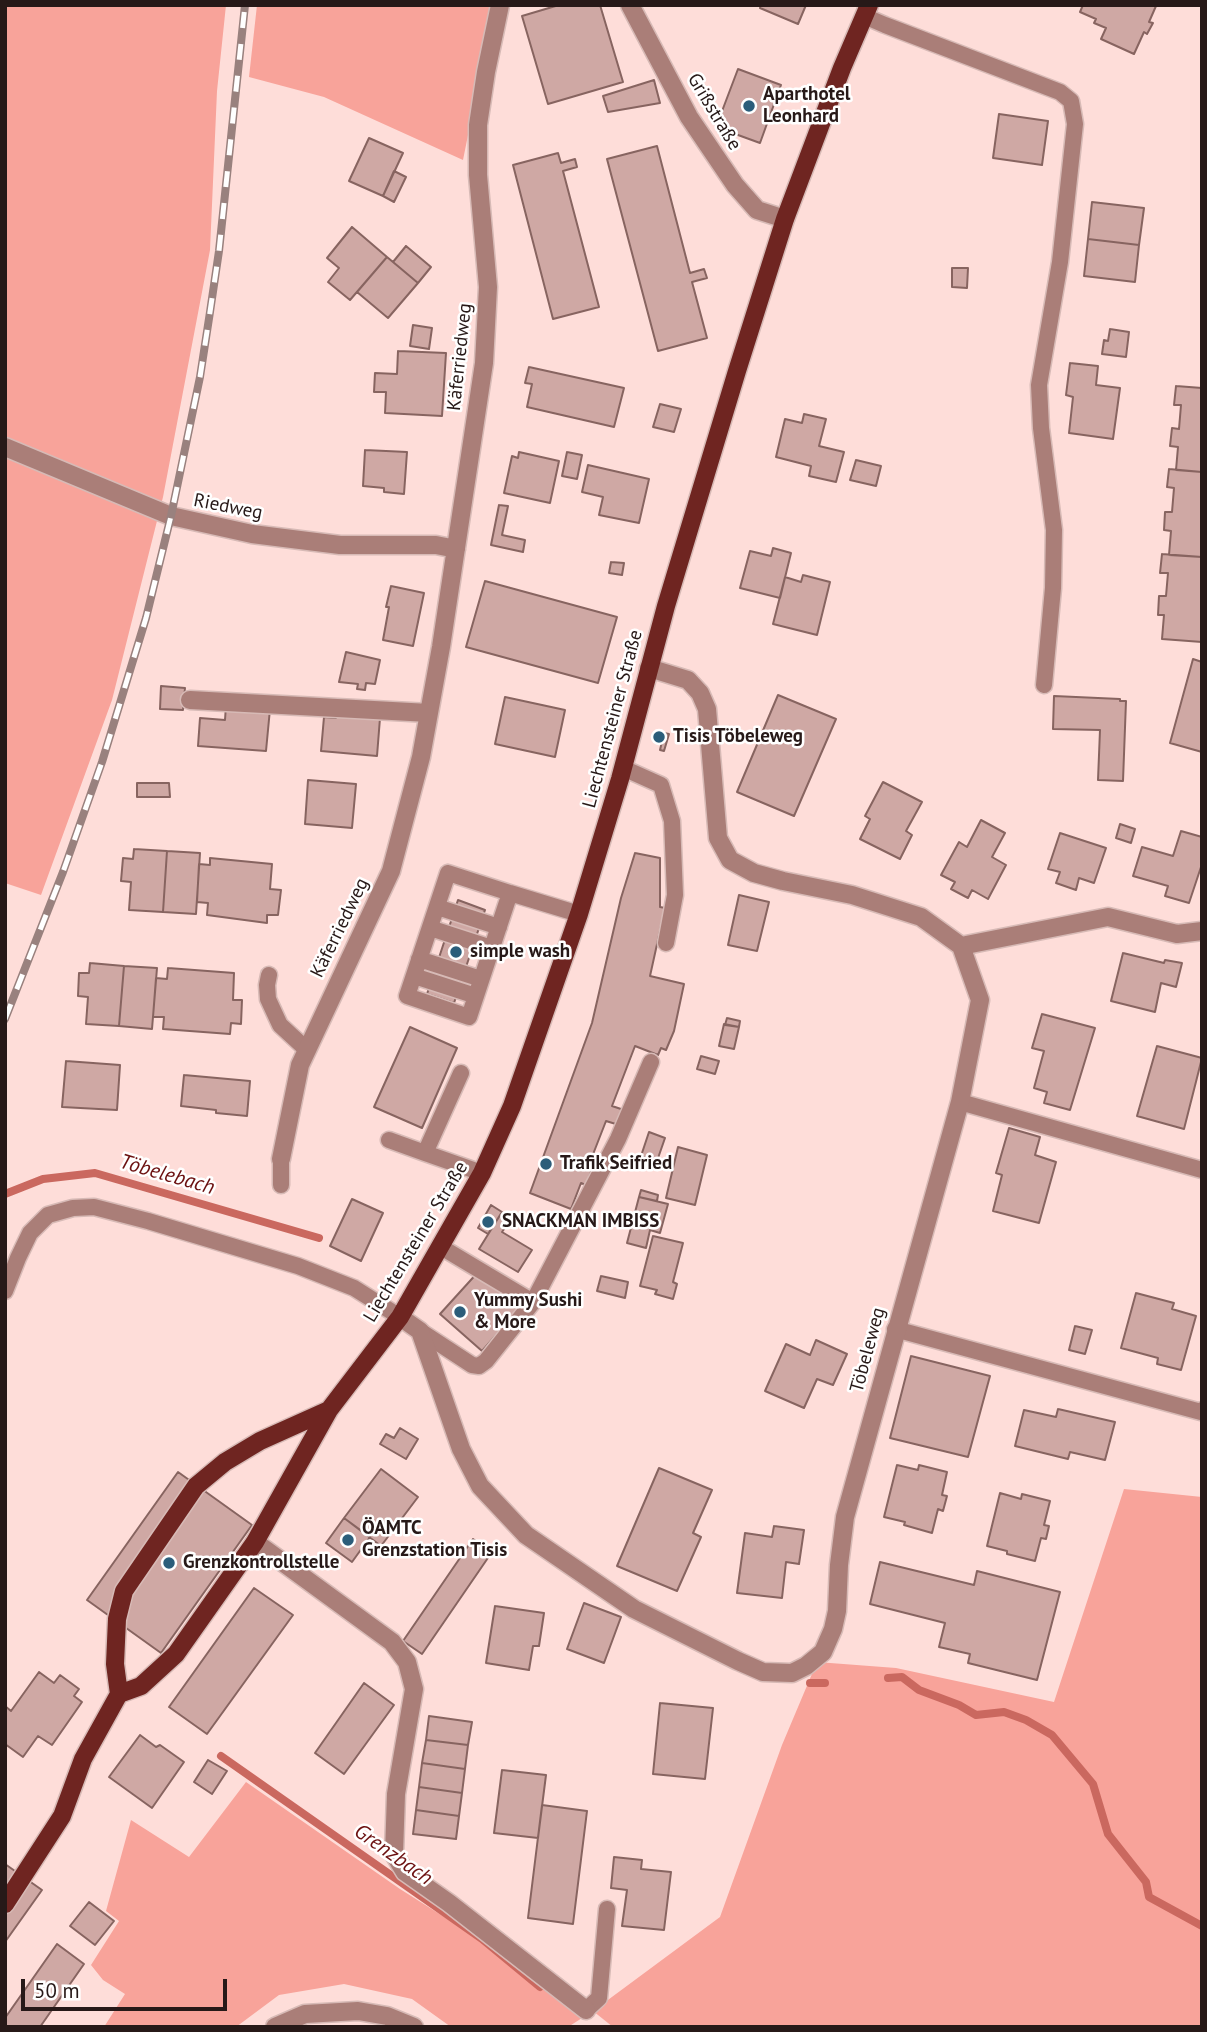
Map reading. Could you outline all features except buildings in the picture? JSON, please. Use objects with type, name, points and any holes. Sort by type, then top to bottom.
[{"type":"main road","name":"Liechtensteiner Straße","points":[[328,1410],[260,1441],[225,1462],[196,1486],[124,1591],[116,1630],[115,1664],[119,1693],[141,1686],[176,1654],[255,1542],[328,1410],[400,1317],[482,1173],[512,1106],[579,914],[737,371],[785,219],[867,10]]},
{"type":"main road","points":[[5,1903],[62,1816],[83,1759],[119,1693]]},
{"type":"street","name":"Käferriedweg","points":[[281,1159],[294,1087],[306,1049],[391,871],[421,757],[484,363],[488,287],[478,175],[478,125],[485,72],[500,5]]},
{"type":"street","name":"Grißstraße","points":[[630,5],[689,117],[735,185],[757,210],[785,219]]},
{"type":"street","name":"Riedweg","points":[[5,447],[171,516],[252,534],[340,545],[436,545],[456,549]]},
{"type":"street","points":[[649,668],[688,680],[700,693],[707,709],[718,838],[730,860],[754,873],[852,895],[921,917],[961,946],[1108,917],[1177,934],[1202,931]]},
{"type":"street","points":[[190,700],[429,713]]},
{"type":"street","name":"Töbeleweg","points":[[420,1331],[461,1449],[480,1486],[526,1535],[646,1615],[763,1672],[792,1673],[806,1665],[823,1652],[833,1629],[845,1517],[960,1102],[980,1000],[961,946]]},
{"type":"street","points":[[400,1317],[420,1331]]},
{"type":"street","points":[[255,1542],[392,1642],[407,1661],[414,1689],[397,1794],[394,1854],[405,1872],[586,2010]]},
{"type":"street","points":[[275,2027],[305,2014],[358,2011],[387,2016],[414,2027]]},
{"type":"lane","points":[[867,10],[885,25],[1060,92],[1071,101],[1075,124],[1060,262],[1039,385],[1041,428],[1054,530],[1054,588],[1044,685]]},
{"type":"lane","points":[[623,768],[660,785],[672,821],[676,895],[666,943]]},
{"type":"lane","points":[[510,893],[469,1017],[407,996],[448,873],[579,914]]},
{"type":"lane","points":[[437,907],[499,927]]},
{"type":"lane","points":[[430,928],[492,948]]},
{"type":"lane","points":[[419,959],[481,979]]},
{"type":"lane","points":[[269,975],[268,999],[280,1026],[306,1049]]},
{"type":"lane","points":[[420,1331],[466,1362],[479,1366],[486,1361],[533,1302],[618,1139],[651,1062]]},
{"type":"lane","points":[[425,1153],[461,1073]]},
{"type":"lane","points":[[960,1102],[1202,1170]]},
{"type":"lane","points":[[389,1140],[482,1173]]},
{"type":"lane","points":[[281,1159],[281,1185]]},
{"type":"lane","points":[[5,1292],[30,1233],[48,1215],[73,1208],[94,1207],[298,1266],[354,1288],[400,1317]]},
{"type":"lane","points":[[441,1247],[533,1302]]},
{"type":"lane","points":[[895,1329],[1201,1412],[1202,1410]]},
{"type":"lane","points":[[586,2010],[598,1998],[607,1909]]},
{"type":"shaded area","points":[[5,5],[226,5],[217,91],[210,250],[163,497],[112,700],[41,895],[5,883]]},
{"type":"shaded area","points":[[257,5],[494,5],[463,160],[324,97],[249,77]]},
{"type":"shaded area","points":[[1124,1489],[1202,1497],[1202,2027],[613,2027],[593,2011],[720,1917],[782,1745],[817,1662],[896,1668],[1054,1702]]},
{"type":"shaded area","points":[[246,1782],[400,1889],[593,2011],[568,2027],[451,2027],[412,1999],[344,1984],[279,1995],[236,2027],[104,2027],[125,1994],[103,1980],[91,1965],[119,1921],[106,1911],[131,1820],[189,1857]]},
{"type":"waterway","name":"Töbelebach","points":[[5,1194],[43,1179],[95,1173],[319,1238]]},
{"type":"waterway","name":"Töbelebach","points":[[888,1678],[902,1677],[919,1690],[959,1705],[976,1715],[1004,1712],[1026,1720],[1052,1735],[1093,1784],[1108,1834],[1146,1882],[1149,1897],[1202,1926]]},
{"type":"waterway","name":"Töbelebach","points":[[810,1683],[825,1683]]},
{"type":"waterway","name":"Grenzbach","points":[[221,1756],[482,1939],[540,1987]]},
{"type":"railway","points":[[5,1019],[63,872],[102,762],[146,618],[171,516],[200,377],[219,251],[245,5]]},
{"type":"place","name":"Aparthotel Leonhard","points":[[749,106]]},
{"type":"place","name":"Tisis Töbeleweg","points":[[659,737]]},
{"type":"place","name":"simple wash","points":[[456,952]]},
{"type":"place","name":"Trafik Seifried","points":[[546,1164]]},
{"type":"place","name":"SNACKMAN IMBISS","points":[[488,1222]]},
{"type":"place","name":"Yummy Sushi & More","points":[[460,1312]]},
{"type":"place","name":"ÖAMTC Grenzstation Tisis","points":[[348,1540]]},
{"type":"place","name":"Grenzkontrollstelle","points":[[169,1563]]}]
